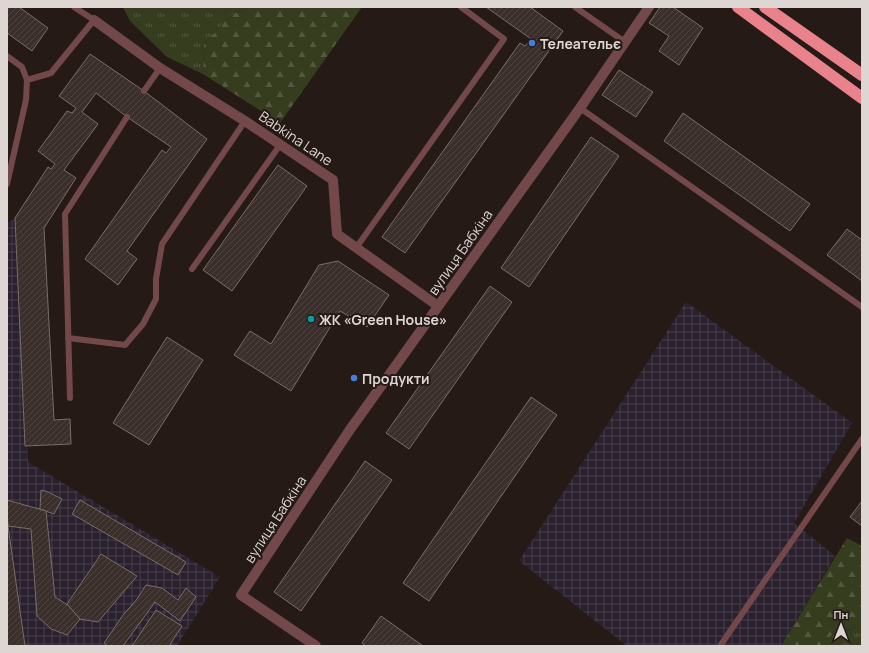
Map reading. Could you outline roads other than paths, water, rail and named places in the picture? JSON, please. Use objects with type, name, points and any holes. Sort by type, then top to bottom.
[{"type":"highway","points":[[738,7],[862,98]]},
{"type":"highway","points":[[765,7],[862,75]]},
{"type":"street","name":"вулиця Бабкіна","points":[[316,646],[241,595],[349,431],[580,108],[648,7]]},
{"type":"street","name":"Babkina Lane","points":[[94,20],[160,68],[245,121],[333,180],[337,234],[438,306]]},
{"type":"lane","points":[[27,80],[51,72],[94,20],[74,7]]},
{"type":"lane","points":[[356,248],[504,39],[461,7]]},
{"type":"lane","points":[[575,7],[625,42]]},
{"type":"lane","points":[[7,56],[22,67],[27,80],[26,100],[7,184]]},
{"type":"lane","points":[[144,91],[160,68]]},
{"type":"lane","points":[[580,108],[862,307]]},
{"type":"lane","points":[[70,398],[65,214],[127,117]]},
{"type":"lane","points":[[68,338],[125,345],[143,324],[156,299],[156,279],[162,244],[245,121]]},
{"type":"lane","points":[[192,269],[280,145]]},
{"type":"lane","points":[[720,646],[862,438]]},
{"type":"place","name":"Телеательє","points":[[532,43]]},
{"type":"place","name":"ЖК «Green House»","points":[[311,319]]},
{"type":"place","name":"Продукти","points":[[354,378]]}]
